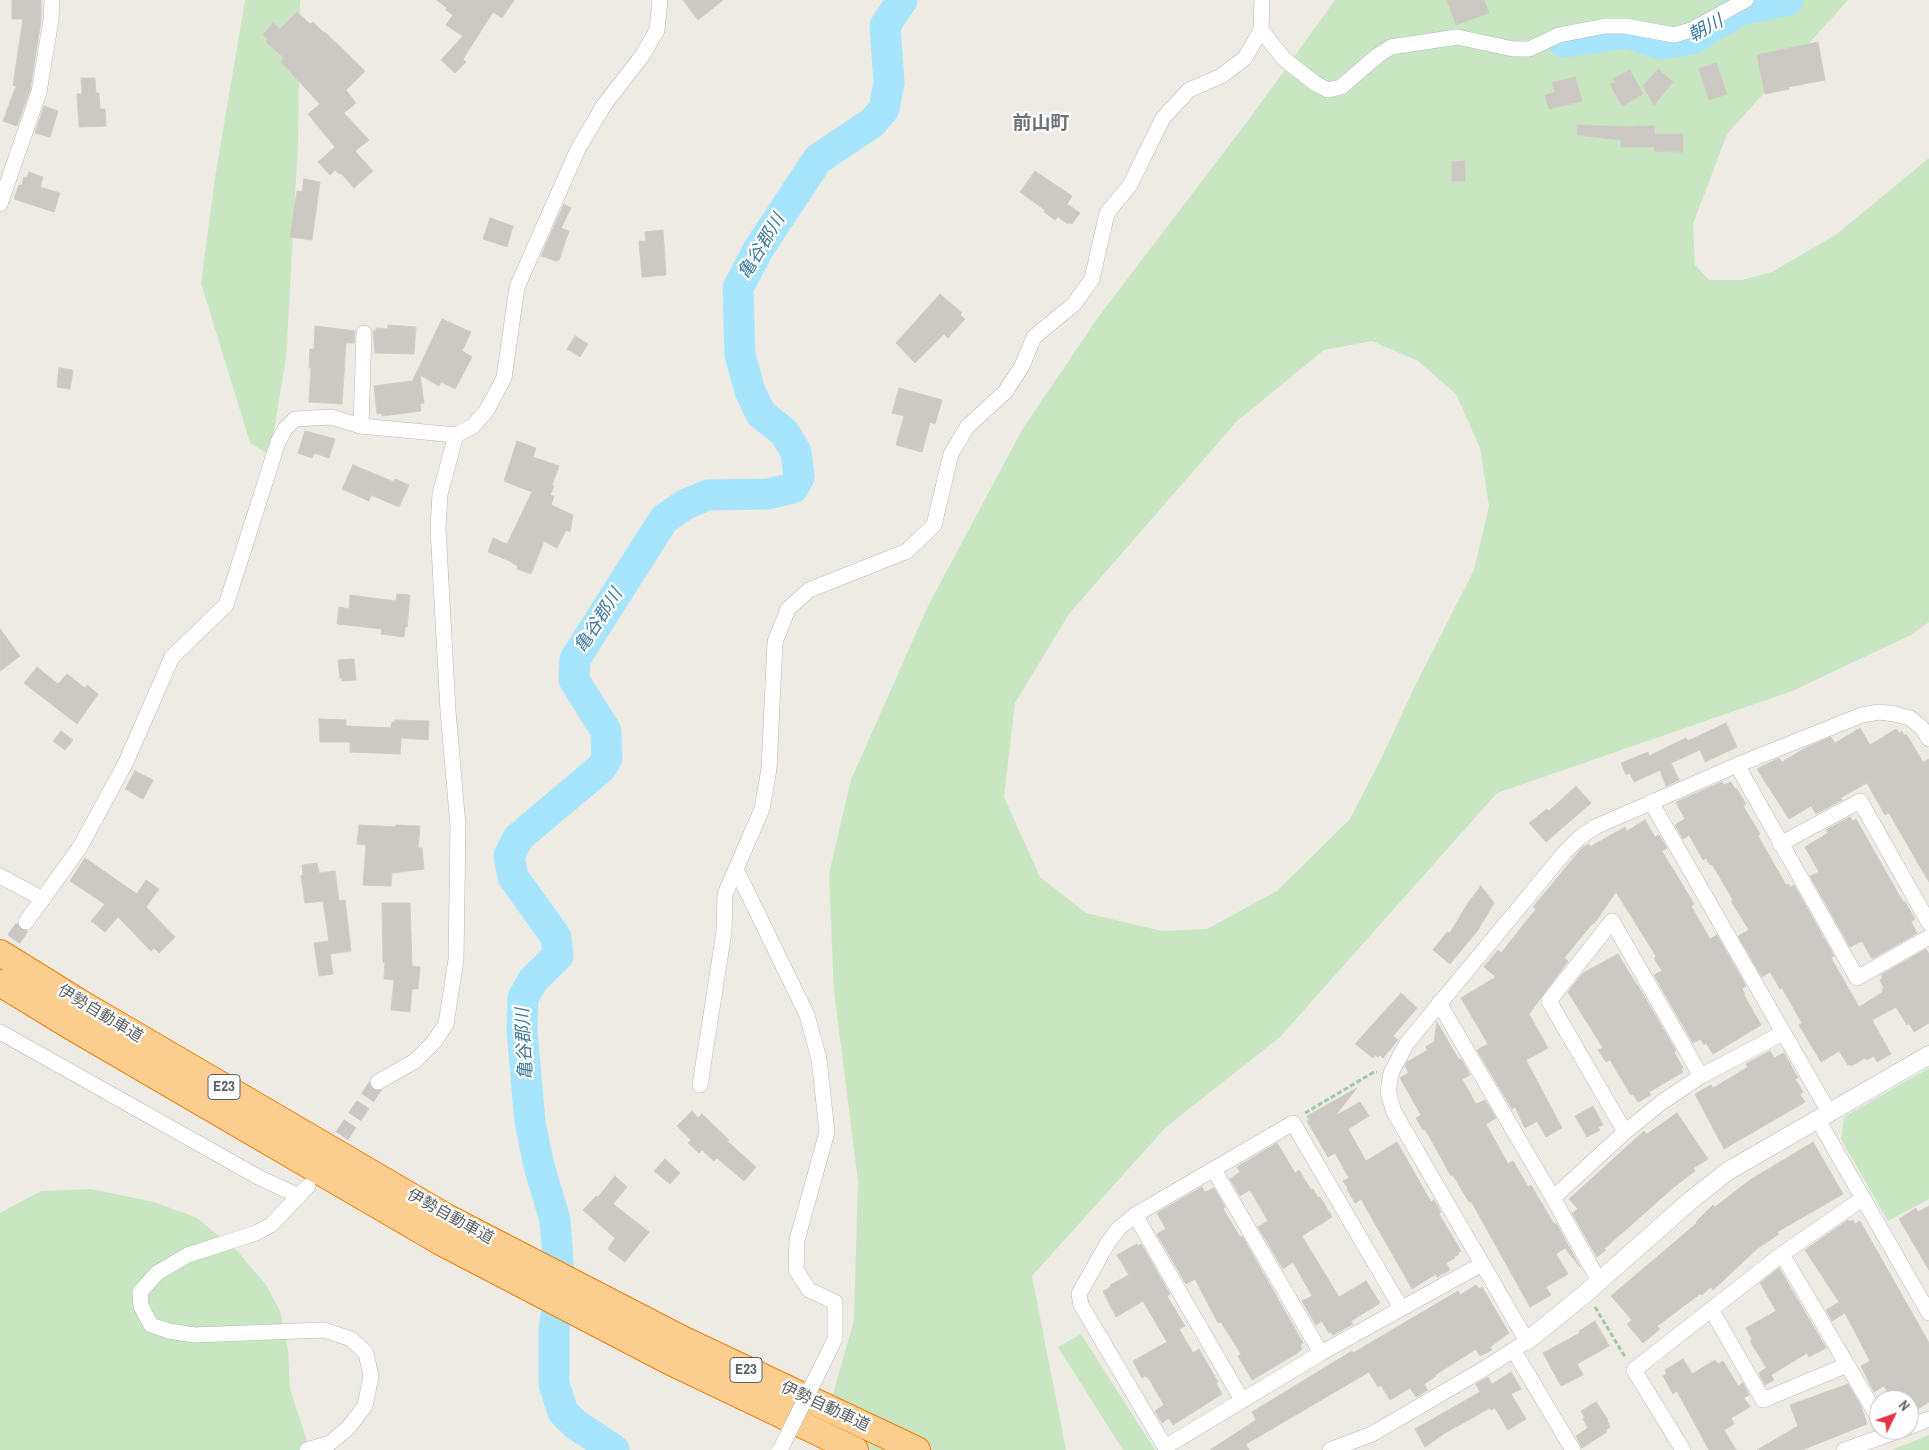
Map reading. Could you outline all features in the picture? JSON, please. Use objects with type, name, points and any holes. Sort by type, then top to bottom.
[{"type":"highway","name":"伊勢自動車道","points":[[0,954],[96,1012],[568,1308],[669,1361],[855,1450]]},
{"type":"highway","name":"伊勢自動車道","points":[[0,983],[72,1027],[444,1230],[579,1284],[682,1340],[917,1450]]},
{"type":"street","points":[[0,204],[39,92],[51,20],[52,0]]},
{"type":"street","points":[[26,922],[80,847],[126,762],[172,657],[226,605],[278,442],[284,429],[295,419],[331,417],[362,426],[456,435],[474,426],[487,410],[504,378],[517,287],[578,149],[604,105],[642,56],[657,30],[660,0]]},
{"type":"street","points":[[700,1085],[724,932],[725,894],[762,809],[768,769],[775,642],[788,609],[809,590],[907,551],[934,525],[951,454],[968,427],[1005,392],[1022,366],[1034,337],[1074,304],[1092,279],[1107,213],[1130,185],[1163,118],[1189,90],[1221,76],[1245,58],[1261,30],[1262,0]]},
{"type":"street","points":[[1261,30],[1284,59],[1316,84],[1328,90],[1341,87],[1377,56],[1391,47],[1457,37],[1513,50],[1529,49],[1560,35],[1605,26],[1625,26],[1674,35],[1691,30],[1746,0]]},
{"type":"street","points":[[362,426],[364,333]]},
{"type":"street","points":[[378,1082],[415,1061],[434,1042],[446,1024],[456,960],[458,826],[448,711],[438,528],[440,494],[456,435]]},
{"type":"street","points":[[1573,1450],[1482,1264],[1394,1112],[1388,1092],[1391,1073],[1407,1043],[1439,1003],[1565,852],[1579,838],[1595,827],[1737,765],[1862,714],[1879,712],[1910,718],[1922,728],[1929,739]]},
{"type":"street","points":[[1737,765],[1857,978],[1929,937]]},
{"type":"street","points":[[1780,844],[1860,801],[1929,923]]},
{"type":"street","points":[[1651,802],[1783,1033],[1862,1199],[1929,1313]]},
{"type":"street","points":[[736,869],[807,1015],[819,1059],[827,1132],[797,1240],[796,1270],[809,1290],[835,1302],[835,1339],[780,1450]]},
{"type":"street","points":[[0,876],[43,899]]},
{"type":"street","points":[[1625,1132],[1549,1001],[1612,921],[1702,1076]]},
{"type":"street","points":[[1439,1003],[1553,1198],[1599,1281]]},
{"type":"street","points":[[0,1032],[251,1173],[304,1191],[272,1225],[256,1233],[188,1255],[157,1274],[140,1292],[141,1306],[151,1325],[169,1331],[194,1335],[324,1330],[351,1339],[366,1353],[371,1376],[365,1406],[348,1428],[330,1443],[307,1450]]},
{"type":"street","points":[[1553,1198],[1625,1132],[1662,1102],[1702,1076],[1783,1033]]},
{"type":"street","points":[[1330,1450],[1372,1434],[1521,1346],[1586,1293],[1710,1185],[1748,1159],[1929,1055]]},
{"type":"street","points":[[1401,1308],[1294,1123],[1135,1215],[1120,1228],[1107,1244],[1079,1294],[1081,1305],[1166,1448],[1321,1353],[1482,1264]]},
{"type":"street","points":[[1214,1170],[1321,1353]]},
{"type":"street","points":[[1683,1450],[1634,1370],[1782,1254],[1862,1199]]},
{"type":"street","points":[[1135,1215],[1242,1400]]},
{"type":"street","points":[[1782,1254],[1869,1402]]},
{"type":"street","points":[[1711,1309],[1763,1400],[1847,1365]]},
{"type":"street","points":[[1844,1450],[1872,1440]]},
{"type":"path","points":[[1294,1123],[1298,1116],[1374,1072],[1391,1073]]},
{"type":"path","points":[[1586,1293],[1634,1370]]},
{"type":"green space","points":[[245,0],[302,0],[300,1],[298,142],[286,358],[270,455],[250,443],[201,283],[215,178]]},
{"type":"green space","points":[[1335,0],[1848,0],[1727,134],[1693,224],[1695,265],[1709,280],[1742,280],[1772,272],[1837,234],[1929,158],[1929,622],[1911,635],[1792,691],[1497,793],[1280,1037],[1166,1127],[1032,1276],[1066,1450],[869,1450],[841,1434],[831,1401],[854,1320],[858,1181],[834,991],[829,874],[851,780],[928,606],[1022,430],[1099,316],[1250,118]],"holes":[[[1372,341],[1418,361],[1456,394],[1480,448],[1489,506],[1474,570],[1350,819],[1277,891],[1207,929],[1162,931],[1086,913],[1040,877],[1004,797],[1015,703],[1069,614],[1237,421],[1324,350]]]},
{"type":"green space","points":[[1929,1068],[1929,1199],[1888,1221],[1841,1139],[1844,1117]]},
{"type":"green space","points":[[91,1189],[154,1202],[197,1218],[238,1252],[266,1285],[280,1311],[288,1350],[290,1389],[310,1450],[0,1450],[0,1213],[41,1191]]},
{"type":"green space","points":[[1081,1334],[1155,1450],[1123,1450],[1058,1347]]},
{"type":"green space","points":[[1929,1435],[1929,1450],[1892,1450],[1919,1440]]},
{"type":"building","points":[[12,0],[41,0],[41,20],[30,90],[17,126],[3,121],[16,86],[13,85],[23,19],[12,19]]},
{"type":"building","points":[[437,0],[514,0],[502,18],[493,12],[463,59],[466,62],[455,73],[441,60],[463,36],[446,25],[453,15]]},
{"type":"building","points":[[683,0],[723,0],[698,20]]},
{"type":"building","points":[[1447,0],[1484,0],[1489,13],[1456,25]]},
{"type":"building","points":[[297,12],[310,24],[313,22],[325,32],[365,71],[346,90],[356,103],[344,113],[369,140],[355,151],[373,171],[354,188],[341,173],[339,174],[335,170],[330,175],[318,162],[335,147],[308,114],[320,104],[281,62],[284,58],[266,42],[268,39],[263,35],[273,23],[280,29]]},
{"type":"building","points":[[1818,42],[1825,80],[1788,87],[1789,89],[1765,94],[1757,55]]},
{"type":"building","points":[[1716,63],[1727,94],[1709,100],[1699,69]]},
{"type":"building","points":[[1658,69],[1673,82],[1654,105],[1643,86]]},
{"type":"building","points":[[1630,70],[1643,94],[1622,106],[1610,84],[1615,82],[1613,79]]},
{"type":"building","points":[[1575,77],[1582,101],[1549,109],[1545,95],[1555,92],[1552,83]]},
{"type":"building","points":[[81,78],[95,78],[96,93],[99,93],[100,109],[105,109],[106,126],[79,127],[77,94],[82,94]]},
{"type":"building","points":[[44,106],[58,111],[50,137],[35,133]]},
{"type":"building","points":[[1577,125],[1655,126],[1654,134],[1683,134],[1683,152],[1654,151],[1655,147],[1621,147],[1621,140],[1577,135]]},
{"type":"building","points":[[1465,161],[1465,181],[1452,181],[1452,162]]},
{"type":"building","points":[[1035,171],[1072,196],[1067,204],[1080,213],[1072,224],[1069,222],[1068,224],[1058,217],[1055,220],[1044,212],[1045,210],[1020,192]]},
{"type":"building","points":[[29,172],[43,177],[40,187],[60,193],[54,212],[14,199],[19,185],[22,185],[24,177],[27,178]]},
{"type":"building","points":[[304,179],[320,182],[312,240],[290,237],[297,191],[302,192]]},
{"type":"building","points":[[564,204],[571,208],[561,228],[569,231],[559,260],[556,261],[541,256]]},
{"type":"building","points":[[490,218],[513,226],[507,247],[483,239]]},
{"type":"building","points":[[663,230],[666,275],[642,277],[639,241],[646,241],[645,232]]},
{"type":"building","points":[[940,294],[962,313],[960,315],[965,319],[948,338],[944,334],[915,363],[896,343]]},
{"type":"building","points":[[442,319],[471,332],[462,351],[472,357],[455,389],[441,382],[439,386],[420,375],[424,403],[420,404],[421,411],[382,416],[382,413],[377,414],[374,386],[411,381],[411,384]]},
{"type":"building","points":[[388,325],[416,327],[414,354],[375,353],[373,331],[376,331],[376,328],[388,329]]},
{"type":"building","points":[[315,326],[355,331],[354,343],[346,343],[342,404],[309,402],[310,349],[314,349]]},
{"type":"building","points":[[575,336],[588,344],[580,357],[567,349]]},
{"type":"building","points":[[59,368],[73,370],[70,389],[57,387]]},
{"type":"building","points":[[899,388],[942,400],[935,424],[930,422],[922,452],[896,445],[904,416],[892,413]]},
{"type":"building","points":[[305,431],[335,439],[329,458],[314,453],[312,458],[298,453]]},
{"type":"building","points":[[517,441],[536,448],[533,457],[559,466],[552,485],[554,486],[550,495],[554,496],[551,505],[573,515],[570,532],[566,530],[557,548],[544,541],[531,574],[517,569],[518,566],[512,562],[488,552],[493,538],[507,544],[532,492],[504,481]]},
{"type":"building","points":[[353,465],[394,482],[395,479],[409,485],[399,507],[371,495],[369,501],[342,489]]},
{"type":"building","points":[[397,594],[410,595],[407,627],[405,627],[404,637],[381,634],[382,629],[337,624],[339,607],[349,609],[350,595],[396,601]]},
{"type":"building","points":[[0,629],[20,656],[0,671]]},
{"type":"building","points":[[354,659],[356,680],[342,681],[338,660]]},
{"type":"building","points":[[37,667],[58,684],[67,674],[85,688],[87,685],[98,694],[77,724],[24,683]]},
{"type":"building","points":[[319,719],[346,720],[346,726],[391,728],[392,722],[395,722],[395,720],[429,721],[428,740],[401,738],[400,754],[350,752],[350,742],[320,742]]},
{"type":"building","points":[[1726,723],[1737,747],[1705,762],[1700,750],[1671,763],[1679,780],[1666,786],[1660,770],[1634,782],[1630,773],[1626,775],[1621,763],[1648,752],[1649,756],[1686,738],[1688,741]]},
{"type":"building","points":[[1860,728],[1870,745],[1896,729],[1899,733],[1902,731],[1904,736],[1906,734],[1923,762],[1929,759],[1929,882],[1889,813],[1885,815],[1867,783],[1840,798],[1842,800],[1816,814],[1811,806],[1789,819],[1757,769],[1779,758],[1782,762],[1807,747],[1831,737],[1835,743]]},
{"type":"building","points":[[61,731],[73,740],[65,750],[53,741]]},
{"type":"building","points":[[135,771],[153,780],[143,799],[125,789]]},
{"type":"building","points":[[1722,782],[1724,785],[1731,782],[1746,804],[1743,806],[1760,834],[1758,836],[1786,885],[1789,884],[1790,887],[1794,885],[1834,956],[1831,958],[1859,1007],[1883,992],[1882,989],[1884,988],[1880,980],[1882,978],[1881,975],[1926,949],[1929,954],[1929,1023],[1914,1032],[1909,1023],[1907,1025],[1896,1007],[1872,1020],[1891,1054],[1877,1062],[1874,1056],[1867,1060],[1865,1058],[1851,1066],[1848,1065],[1839,1051],[1821,1062],[1799,1025],[1802,1023],[1782,988],[1780,989],[1770,972],[1762,977],[1738,936],[1749,930],[1731,901],[1733,900],[1712,864],[1710,865],[1706,858],[1703,860],[1689,835],[1683,839],[1675,825],[1685,819],[1676,802]]},
{"type":"building","points":[[1576,786],[1591,803],[1546,842],[1529,823],[1547,809],[1549,811]]},
{"type":"building","points":[[1850,817],[1853,821],[1856,819],[1903,902],[1905,902],[1915,919],[1911,922],[1917,933],[1872,959],[1862,941],[1850,947],[1810,876],[1819,872],[1805,847],[1828,833],[1826,830]]},
{"type":"building","points":[[1645,820],[1655,837],[1659,835],[1667,848],[1662,851],[1694,904],[1691,906],[1710,939],[1717,935],[1746,986],[1742,989],[1744,995],[1761,1025],[1713,1054],[1701,1039],[1693,1043],[1654,975],[1662,971],[1654,958],[1656,956],[1616,892],[1594,924],[1564,958],[1568,961],[1529,1014],[1548,1048],[1526,1060],[1562,1128],[1546,1137],[1537,1121],[1525,1128],[1515,1107],[1512,1109],[1477,1050],[1488,1044],[1461,998],[1496,977],[1484,967],[1498,950],[1501,953],[1536,909],[1533,907],[1582,848],[1589,844],[1590,847],[1625,827],[1627,831]]},
{"type":"building","points":[[359,825],[420,826],[418,848],[422,848],[424,869],[392,873],[391,886],[363,885],[366,845],[357,844]]},
{"type":"building","points":[[85,858],[137,894],[146,880],[159,889],[146,907],[175,937],[159,953],[154,948],[151,951],[118,917],[105,932],[91,921],[105,904],[70,881]]},
{"type":"building","points":[[317,863],[319,873],[335,871],[339,901],[345,900],[351,951],[330,954],[333,974],[319,976],[314,943],[329,941],[323,901],[305,903],[301,876],[303,875],[302,865]]},
{"type":"building","points":[[1481,886],[1494,903],[1478,930],[1450,964],[1433,950],[1447,932],[1450,933]]},
{"type":"building","points":[[382,903],[410,903],[412,966],[420,967],[418,989],[412,989],[410,1012],[391,1010],[394,980],[384,979]]},
{"type":"building","points":[[1618,954],[1676,1051],[1674,1052],[1683,1068],[1681,1069],[1683,1072],[1649,1092],[1651,1095],[1638,1102],[1633,1094],[1631,1095],[1610,1060],[1606,1062],[1598,1050],[1603,1048],[1568,992],[1583,973]]},
{"type":"building","points":[[1401,993],[1417,1008],[1393,1036],[1398,1040],[1383,1058],[1380,1055],[1378,1057],[1375,1055],[1373,1058],[1355,1044]]},
{"type":"building","points":[[1437,1022],[1470,1075],[1462,1079],[1476,1104],[1485,1100],[1496,1118],[1486,1124],[1508,1164],[1513,1161],[1528,1187],[1531,1185],[1554,1224],[1556,1223],[1580,1267],[1565,1248],[1556,1254],[1568,1274],[1546,1287],[1551,1295],[1530,1307],[1471,1201],[1469,1202],[1453,1175],[1451,1176],[1425,1129],[1423,1130],[1416,1118],[1421,1115],[1400,1078],[1409,1073],[1405,1066],[1407,1062],[1428,1050],[1425,1047],[1434,1042]]},
{"type":"building","points":[[1770,1051],[1774,1058],[1784,1053],[1798,1078],[1795,1079],[1803,1092],[1800,1094],[1805,1102],[1724,1149],[1695,1094],[1711,1085],[1713,1088],[1748,1067],[1746,1064]]},
{"type":"building","points":[[1357,1088],[1335,1116],[1360,1102],[1369,1116],[1348,1129],[1366,1161],[1397,1142],[1431,1202],[1434,1200],[1441,1212],[1439,1214],[1461,1251],[1458,1252],[1459,1254],[1455,1258],[1446,1263],[1450,1270],[1437,1277],[1436,1274],[1412,1289],[1361,1199],[1355,1203],[1347,1189],[1343,1181],[1349,1178],[1335,1153],[1328,1157],[1307,1121],[1309,1120],[1307,1116]]},
{"type":"building","points":[[1593,1106],[1603,1125],[1598,1127],[1600,1130],[1587,1137],[1575,1116]]},
{"type":"building","points":[[692,1111],[698,1118],[702,1114],[729,1140],[727,1141],[756,1167],[744,1181],[717,1158],[714,1161],[702,1150],[699,1153],[688,1143],[691,1140],[677,1126]]},
{"type":"building","points":[[1677,1113],[1708,1159],[1693,1168],[1695,1171],[1674,1187],[1597,1257],[1572,1213],[1578,1209],[1569,1199],[1644,1131],[1647,1134]]},
{"type":"building","points":[[1813,1142],[1843,1194],[1777,1232],[1779,1234],[1758,1248],[1713,1290],[1711,1287],[1702,1295],[1700,1294],[1657,1326],[1660,1329],[1643,1343],[1627,1324],[1632,1320],[1611,1296],[1697,1223],[1713,1205],[1715,1207],[1750,1180]]},
{"type":"building","points":[[1277,1143],[1295,1173],[1299,1170],[1311,1190],[1313,1189],[1318,1198],[1320,1197],[1332,1217],[1302,1236],[1339,1297],[1366,1281],[1380,1303],[1351,1321],[1353,1324],[1333,1335],[1331,1332],[1329,1333],[1322,1321],[1316,1325],[1302,1301],[1312,1296],[1293,1262],[1283,1269],[1258,1227],[1268,1221],[1250,1190],[1240,1196],[1230,1179],[1240,1172],[1237,1167]]},
{"type":"building","points":[[665,1159],[680,1173],[670,1184],[654,1171]]},
{"type":"building","points":[[615,1176],[627,1187],[613,1204],[649,1232],[625,1262],[608,1249],[615,1238],[583,1210],[596,1196],[598,1197]]},
{"type":"building","points":[[1202,1187],[1205,1192],[1214,1188],[1225,1207],[1223,1209],[1240,1237],[1242,1236],[1303,1343],[1300,1345],[1302,1349],[1296,1354],[1252,1380],[1238,1356],[1241,1354],[1221,1322],[1218,1323],[1195,1279],[1186,1284],[1157,1234],[1166,1229],[1157,1213]]},
{"type":"building","points":[[1929,1206],[1929,1270],[1899,1219],[1916,1208],[1918,1212]]},
{"type":"building","points":[[1848,1220],[1849,1222],[1853,1220],[1855,1224],[1860,1221],[1929,1343],[1929,1402],[1919,1408],[1919,1390],[1887,1390],[1884,1386],[1873,1390],[1861,1366],[1870,1361],[1845,1313],[1832,1321],[1826,1310],[1839,1302],[1805,1250]]},
{"type":"building","points":[[1137,1244],[1138,1246],[1141,1244],[1170,1294],[1167,1296],[1185,1326],[1179,1329],[1193,1353],[1199,1349],[1218,1382],[1216,1383],[1222,1394],[1173,1425],[1169,1418],[1162,1423],[1155,1411],[1164,1405],[1149,1379],[1145,1376],[1142,1378],[1133,1361],[1167,1342],[1143,1301],[1116,1317],[1103,1291],[1129,1275],[1117,1255]]},
{"type":"building","points":[[1779,1268],[1826,1348],[1809,1357],[1807,1353],[1771,1375],[1774,1380],[1765,1385],[1759,1373],[1766,1368],[1769,1372],[1750,1341],[1752,1339],[1746,1328],[1776,1311],[1760,1283]]},
{"type":"building","points":[[1476,1285],[1479,1289],[1482,1287],[1509,1333],[1490,1347],[1492,1350],[1480,1356],[1476,1349],[1435,1375],[1424,1384],[1428,1390],[1416,1397],[1410,1388],[1390,1400],[1381,1385],[1378,1387],[1369,1372],[1246,1444],[1249,1450],[1210,1450],[1256,1420],[1252,1412],[1352,1351],[1353,1353],[1458,1291],[1460,1295]]},
{"type":"building","points":[[1595,1321],[1609,1346],[1577,1364],[1583,1375],[1561,1386],[1543,1353],[1580,1333],[1579,1331]]},
{"type":"building","points":[[1683,1359],[1692,1374],[1715,1360],[1718,1364],[1723,1361],[1738,1386],[1743,1383],[1749,1395],[1744,1398],[1750,1407],[1731,1418],[1734,1424],[1724,1430],[1736,1450],[1709,1450],[1677,1391],[1673,1394],[1663,1376],[1667,1374],[1665,1370]]},
{"type":"building","points":[[1511,1372],[1521,1389],[1511,1394],[1526,1419],[1508,1430],[1495,1408],[1491,1410],[1490,1408],[1445,1433],[1425,1447],[1415,1429],[1480,1392],[1476,1384],[1488,1377],[1492,1384]]},
{"type":"building","points":[[1848,1384],[1861,1406],[1867,1424],[1802,1450],[1757,1450],[1798,1426],[1790,1405]]},
{"type":"building","points":[[1596,1402],[1608,1420],[1610,1427],[1606,1430],[1607,1432],[1582,1448],[1576,1436],[1588,1428],[1581,1411]]},
{"type":"waterway","name":"亀谷郡川","points":[[614,1450],[575,1424],[563,1412],[554,1384],[554,1330],[560,1285],[555,1220],[539,1166],[530,1122],[522,1031],[523,998],[533,980],[558,956],[556,937],[513,877],[509,856],[518,838],[601,768],[607,758],[606,731],[574,680],[575,659],[664,519],[686,504],[708,495],[768,494],[793,488],[799,477],[796,452],[784,432],[761,414],[750,391],[740,355],[738,288],[759,248],[818,159],[872,123],[884,109],[889,83],[885,26],[902,0]]},
{"type":"waterway","name":"朝川","points":[[1564,42],[1627,33],[1661,44],[1692,39],[1740,10],[1788,0]]},
{"type":"tunnel","points":[[0,958],[26,922]]},
{"type":"tunnel","points":[[329,1155],[378,1082]]},
{"type":"district","name":"前山町","points":[[1041,124]]}]
